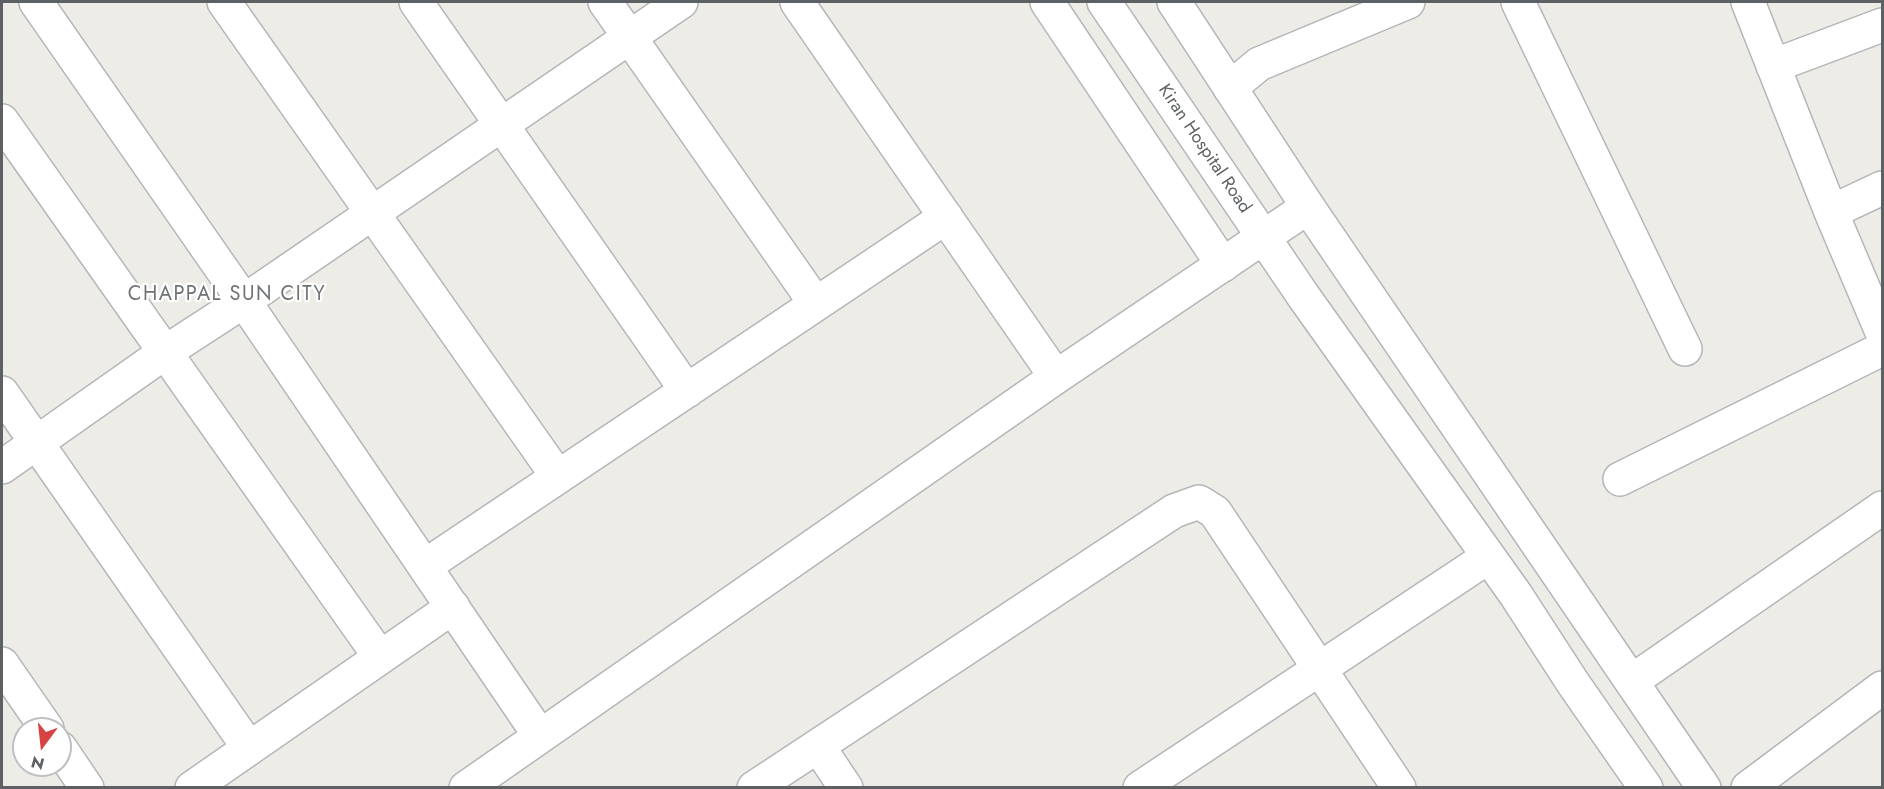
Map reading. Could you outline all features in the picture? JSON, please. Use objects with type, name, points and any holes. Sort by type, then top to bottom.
[{"type":"street","points":[[36,2],[244,301],[540,736]]},
{"type":"street","points":[[224,2],[558,477]]},
{"type":"street","points":[[416,2],[687,391]]},
{"type":"street","points":[[605,2],[816,304]]},
{"type":"street","points":[[2,467],[164,353],[244,301],[681,2]]},
{"type":"street","points":[[797,2],[1056,377]]},
{"type":"street","points":[[1047,2],[1223,264]]},
{"type":"street","name":"Kiran Hospital Road","points":[[1104,2],[1304,297],[1488,557],[1646,788]]},
{"type":"street","points":[[1174,2],[1308,207],[1704,788]]},
{"type":"street","points":[[1230,88],[1259,64],[1408,2]]},
{"type":"street","points":[[1518,2],[1685,349]]},
{"type":"street","points":[[1748,2],[1831,212],[1882,332]]},
{"type":"street","points":[[1773,66],[1882,25]]},
{"type":"street","points":[[2,121],[380,657]]},
{"type":"street","points":[[1831,212],[1882,188]]},
{"type":"street","points":[[466,788],[1056,377],[1308,207]]},
{"type":"street","points":[[425,566],[946,217]]},
{"type":"street","points":[[1620,479],[1882,349]]},
{"type":"street","points":[[2,393],[249,748]]},
{"type":"street","points":[[754,788],[1174,511],[1199,502],[1215,512],[1398,788]]},
{"type":"street","points":[[1573,683],[1624,669],[1882,508]]},
{"type":"street","points":[[1140,788],[1488,557]]},
{"type":"street","points":[[192,788],[453,607]]},
{"type":"street","points":[[2,664],[38,717]]},
{"type":"street","points":[[1748,788],[1882,688]]},
{"type":"street","points":[[818,746],[846,788]]},
{"type":"street","points":[[72,766],[87,788]]},
{"type":"district","name":"CHAPPAL SUN CITY","points":[[227,295]]}]
